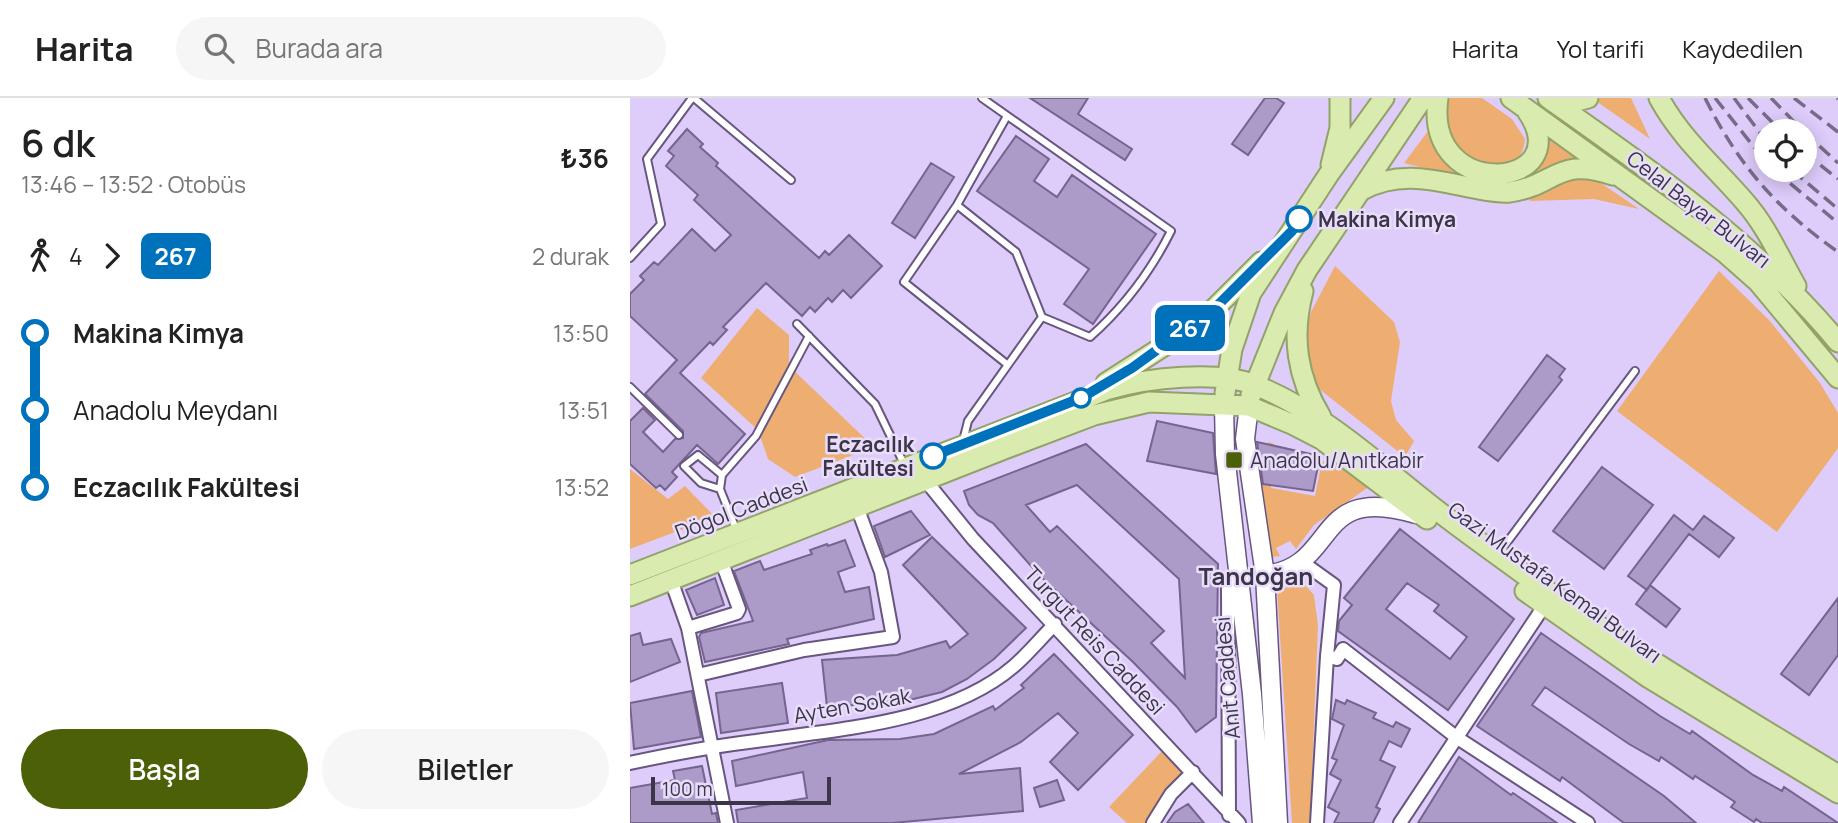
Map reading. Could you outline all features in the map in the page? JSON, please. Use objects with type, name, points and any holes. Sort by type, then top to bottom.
[{"type":"main road","points":[[1328,174],[1340,128],[1340,98]]},
{"type":"main road","points":[[1224,404],[1240,321],[1251,292],[1328,174],[1384,98]]},
{"type":"main road","points":[[1249,406],[1253,384],[1284,313],[1307,270],[1423,98]]},
{"type":"main road","points":[[1438,98],[1436,113],[1441,138],[1454,157],[1471,170],[1489,175],[1506,175],[1522,170],[1534,157],[1539,139],[1537,125],[1518,102]]},
{"type":"main road","name":"Celal Bayar Bulvarı","points":[[1548,98],[1647,168],[1739,240],[1807,305],[1838,342]]},
{"type":"main road","points":[[1562,98],[1577,101],[1588,98]]},
{"type":"main road","points":[[1659,98],[1691,147],[1745,202],[1763,225],[1807,305]]},
{"type":"main road","name":"Celal Bayar Bulvarı","points":[[1518,102],[1724,252],[1758,282],[1838,378]]},
{"type":"main road","points":[[1361,190],[1378,182],[1411,176],[1510,192],[1573,167],[1592,168],[1627,179]]},
{"type":"main road","points":[[1081,398],[1198,322],[1292,231]]},
{"type":"main road","points":[[1307,270],[1296,340],[1303,379],[1321,417]]},
{"type":"main road","name":"Dögol Caddesi","points":[[630,575],[1081,398],[1156,379],[1227,380],[1253,384]]},
{"type":"main road","name":"Gazi Mustafa Kemal Bulvarı","points":[[1253,384],[1321,417],[1497,555],[1656,665],[1838,775]]},
{"type":"main road","name":"Dögol Caddesi","points":[[630,596],[1007,448],[1120,407],[1167,401],[1249,406]]},
{"type":"main road","name":"Anıt Caddesi","points":[[1224,404],[1225,454],[1241,582],[1262,823]]},
{"type":"main road","name":"Gazi Mustafa Kemal Bulvarı","points":[[1249,406],[1321,439],[1544,606],[1648,678],[1838,793]]},
{"type":"main road","name":"Anıt Caddesi","points":[[1249,406],[1245,439],[1265,575],[1278,823]]},
{"type":"main road","points":[[1265,575],[1284,573],[1302,562],[1332,524],[1358,508],[1392,506],[1422,516]]},
{"type":"street","name":"Turgut Reis Caddesi","points":[[926,481],[952,516],[1194,772],[1230,817],[1239,823]]},
{"type":"street","points":[[698,675],[804,650],[893,637],[881,572],[857,508]]},
{"type":"street","points":[[688,628],[737,613],[738,609],[721,560]]},
{"type":"street","points":[[1302,562],[1334,585],[1317,823]]},
{"type":"street","points":[[671,580],[688,628],[727,823]]},
{"type":"street","points":[[1230,817],[1228,589],[1241,582]]},
{"type":"street","points":[[1400,823],[1544,606]]},
{"type":"street","name":"Ayten Sokak","points":[[630,762],[711,747],[879,724],[917,714],[959,699],[1013,668],[1055,624]]},
{"type":"street","points":[[1327,656],[1337,659],[1343,649],[1456,737],[1588,823]]},
{"type":"street","points":[[1153,823],[1171,794],[1194,772]]},
{"type":"lane","points":[[630,258],[661,223],[647,159],[693,98],[791,180]]},
{"type":"lane","points":[[957,205],[1016,252],[1042,317],[1090,337],[1123,309],[1158,257],[1171,231],[982,98]]},
{"type":"lane","points":[[1007,116],[957,205],[904,282],[1008,365]]},
{"type":"lane","points":[[962,446],[968,421],[1042,317]]},
{"type":"lane","points":[[797,324],[876,404],[905,467]]},
{"type":"lane","points":[[737,534],[720,489],[723,475],[756,436],[809,336]]},
{"type":"lane","points":[[1497,555],[1635,371]]},
{"type":"lane","points":[[630,387],[679,435]]},
{"type":"lane","points":[[720,489],[701,483],[684,466],[698,455],[723,475]]},
{"type":"shaded area","points":[[1450,98],[1482,98],[1512,119],[1525,139],[1519,156],[1508,165],[1493,166],[1477,161],[1462,151],[1451,136],[1446,118]]},
{"type":"shaded area","points":[[1601,98],[1631,98],[1650,139],[1596,101]]},
{"type":"shaded area","points":[[1431,127],[1445,161],[1475,181],[1404,163]]},
{"type":"shaded area","points":[[1546,135],[1576,157],[1529,175],[1528,173]]},
{"type":"shaded area","points":[[1592,177],[1639,209],[1594,199],[1530,201],[1529,197],[1557,180]]},
{"type":"shaded area","points":[[1335,266],[1394,322],[1400,342],[1391,401],[1396,420],[1414,441],[1405,457],[1318,388],[1307,353],[1306,330],[1311,312]]},
{"type":"shaded area","points":[[1719,271],[1769,320],[1820,383],[1838,413],[1838,448],[1777,532],[1617,411]]},
{"type":"shaded area","points":[[757,308],[789,335],[789,366],[874,447],[795,477],[768,459],[758,430],[701,378]]},
{"type":"shaded area","points":[[1269,442],[1274,444],[1271,488],[1315,496],[1322,461],[1341,466],[1370,486],[1314,525],[1296,549],[1290,541],[1276,548],[1280,556],[1270,557],[1255,462],[1257,450]]},
{"type":"shaded area","points":[[630,469],[668,499],[685,486],[715,517],[630,549]]},
{"type":"shaded area","points":[[1305,585],[1314,595],[1318,625],[1310,823],[1292,823],[1277,589]]},
{"type":"shaded area","points":[[1163,750],[1184,772],[1163,794],[1148,823],[1127,823],[1109,807]]},
{"type":"building","points":[[1030,98],[1088,98],[1078,114],[1132,149],[1125,160]]},
{"type":"building","points":[[1265,98],[1276,98],[1284,103],[1248,155],[1232,144]]},
{"type":"building","points":[[687,129],[703,144],[700,147],[718,163],[716,166],[819,258],[825,251],[829,255],[849,235],[882,266],[851,298],[843,290],[832,302],[828,298],[815,312],[810,307],[802,316],[766,283],[723,327],[727,330],[713,345],[710,342],[680,373],[745,434],[718,464],[697,445],[672,472],[677,477],[665,490],[660,485],[656,488],[630,464],[630,421],[643,408],[655,420],[643,432],[663,452],[675,439],[683,438],[683,431],[645,394],[677,360],[630,316],[630,294],[644,280],[640,276],[654,262],[658,265],[692,229],[715,251],[731,235],[694,200],[698,195],[666,166],[674,156],[668,151]]},
{"type":"building","points":[[1016,136],[1049,159],[1034,181],[1057,197],[1072,175],[1156,234],[1093,324],[1064,304],[1089,269],[977,191]]},
{"type":"building","points":[[931,163],[954,177],[915,238],[892,223]]},
{"type":"building","points":[[1547,355],[1565,369],[1559,377],[1562,380],[1498,461],[1479,447]]},
{"type":"building","points":[[1157,421],[1213,433],[1216,474],[1147,461]]},
{"type":"building","name":"Anadolu/Anıtkabir","points":[[1257,442],[1320,456],[1313,491],[1263,484]]},
{"type":"building","points":[[1086,444],[1218,564],[1216,717],[1196,732],[1177,707],[1133,662],[1039,575],[993,523],[978,515],[969,505],[964,491]],"holes":[[[1077,485],[1179,579],[1185,678],[1151,643],[1164,631],[1057,526],[1050,532],[1026,505]]]},
{"type":"building","points":[[1602,467],[1653,505],[1604,569],[1553,531]]},
{"type":"building","points":[[911,511],[930,535],[885,557],[874,526]]},
{"type":"building","points":[[1674,515],[1693,530],[1704,516],[1734,538],[1719,557],[1689,534],[1650,585],[1680,609],[1666,627],[1636,604],[1647,590],[1628,576]]},
{"type":"building","points":[[1400,529],[1514,619],[1448,710],[1338,631],[1339,621],[1352,605],[1344,598]],"holes":[[[1407,583],[1439,605],[1434,611],[1467,637],[1450,659],[1386,609]]]},
{"type":"building","points":[[932,537],[1026,628],[994,659],[967,679],[942,692],[901,702],[827,707],[822,660],[897,655],[946,641],[950,648],[968,634],[903,565]]},
{"type":"building","points":[[845,540],[855,566],[838,572],[845,592],[869,587],[874,619],[787,639],[789,644],[705,662],[699,637],[701,633],[753,621],[734,571],[760,561],[764,570],[812,554],[810,550]]},
{"type":"building","points":[[715,578],[724,605],[697,615],[686,590]]},
{"type":"building","points":[[1838,598],[1838,655],[1809,695],[1781,674]]},
{"type":"building","points":[[640,633],[643,645],[671,639],[680,662],[630,682],[630,636]]},
{"type":"building","points":[[1541,633],[1660,716],[1690,734],[1692,731],[1753,775],[1782,791],[1784,787],[1838,823],[1762,823],[1756,819],[1754,822],[1731,807],[1735,802],[1695,776],[1693,779],[1661,757],[1659,761],[1629,744],[1545,687],[1532,705],[1664,796],[1696,823],[1624,823],[1562,777],[1560,781],[1477,726]]},
{"type":"building","points":[[1054,654],[1133,735],[1078,790],[1050,762],[1078,733],[1058,713],[1021,742],[959,774],[1020,768],[1023,811],[892,823],[738,823],[736,810],[807,798],[803,772],[736,786],[732,761],[828,740],[900,739],[934,734],[993,706],[995,710],[1024,688],[1021,685]]},
{"type":"building","points":[[782,683],[788,723],[721,733],[716,693]]},
{"type":"building","points":[[692,691],[701,737],[634,749],[630,703]]},
{"type":"building","points":[[1336,700],[1345,704],[1347,700],[1376,713],[1373,718],[1393,727],[1396,722],[1410,729],[1401,747],[1389,741],[1380,760],[1395,767],[1376,807],[1380,809],[1373,823],[1334,823],[1339,813],[1328,807],[1341,780],[1330,774],[1337,760],[1332,758],[1344,725],[1332,719]]},
{"type":"building","points":[[1459,757],[1511,795],[1513,793],[1557,823],[1418,823]]},
{"type":"building","points":[[702,766],[712,814],[716,813],[718,823],[630,823],[630,788],[675,780],[673,771]]},
{"type":"building","points":[[1057,780],[1064,800],[1040,807],[1034,788]]},
{"type":"building","points":[[1188,804],[1204,823],[1167,823],[1175,812]]},
{"type":"railway","points":[[1705,98],[1731,145],[1761,184],[1796,219],[1838,252]]},
{"type":"railway","points":[[1715,98],[1754,147]]},
{"type":"railway","points":[[1734,98],[1754,125]]},
{"type":"railway","points":[[1748,98],[1769,119]]},
{"type":"railway","points":[[1771,98],[1791,119]]},
{"type":"railway","points":[[1794,98],[1838,132]]},
{"type":"railway","points":[[1817,144],[1838,163]]},
{"type":"railway","points":[[1817,162],[1838,179]]},
{"type":"railway","points":[[1788,182],[1838,223]]},
{"type":"railway","points":[[1806,182],[1838,209]]},
{"type":"bus line","name":"267","points":[[933,456],[1081,398],[1132,368],[1215,308],[1292,231],[1299,219]]},
{"type":"place","name":"Makina Kimya","points":[[1299,219]]},
{"type":"place","name":"Eczacılık Fakültesi","points":[[933,456]]},
{"type":"place","name":"Anadolu/Anıtkabir","points":[[1234,460]]},
{"type":"district","name":"Tandoğan","points":[[1256,575]]}]
